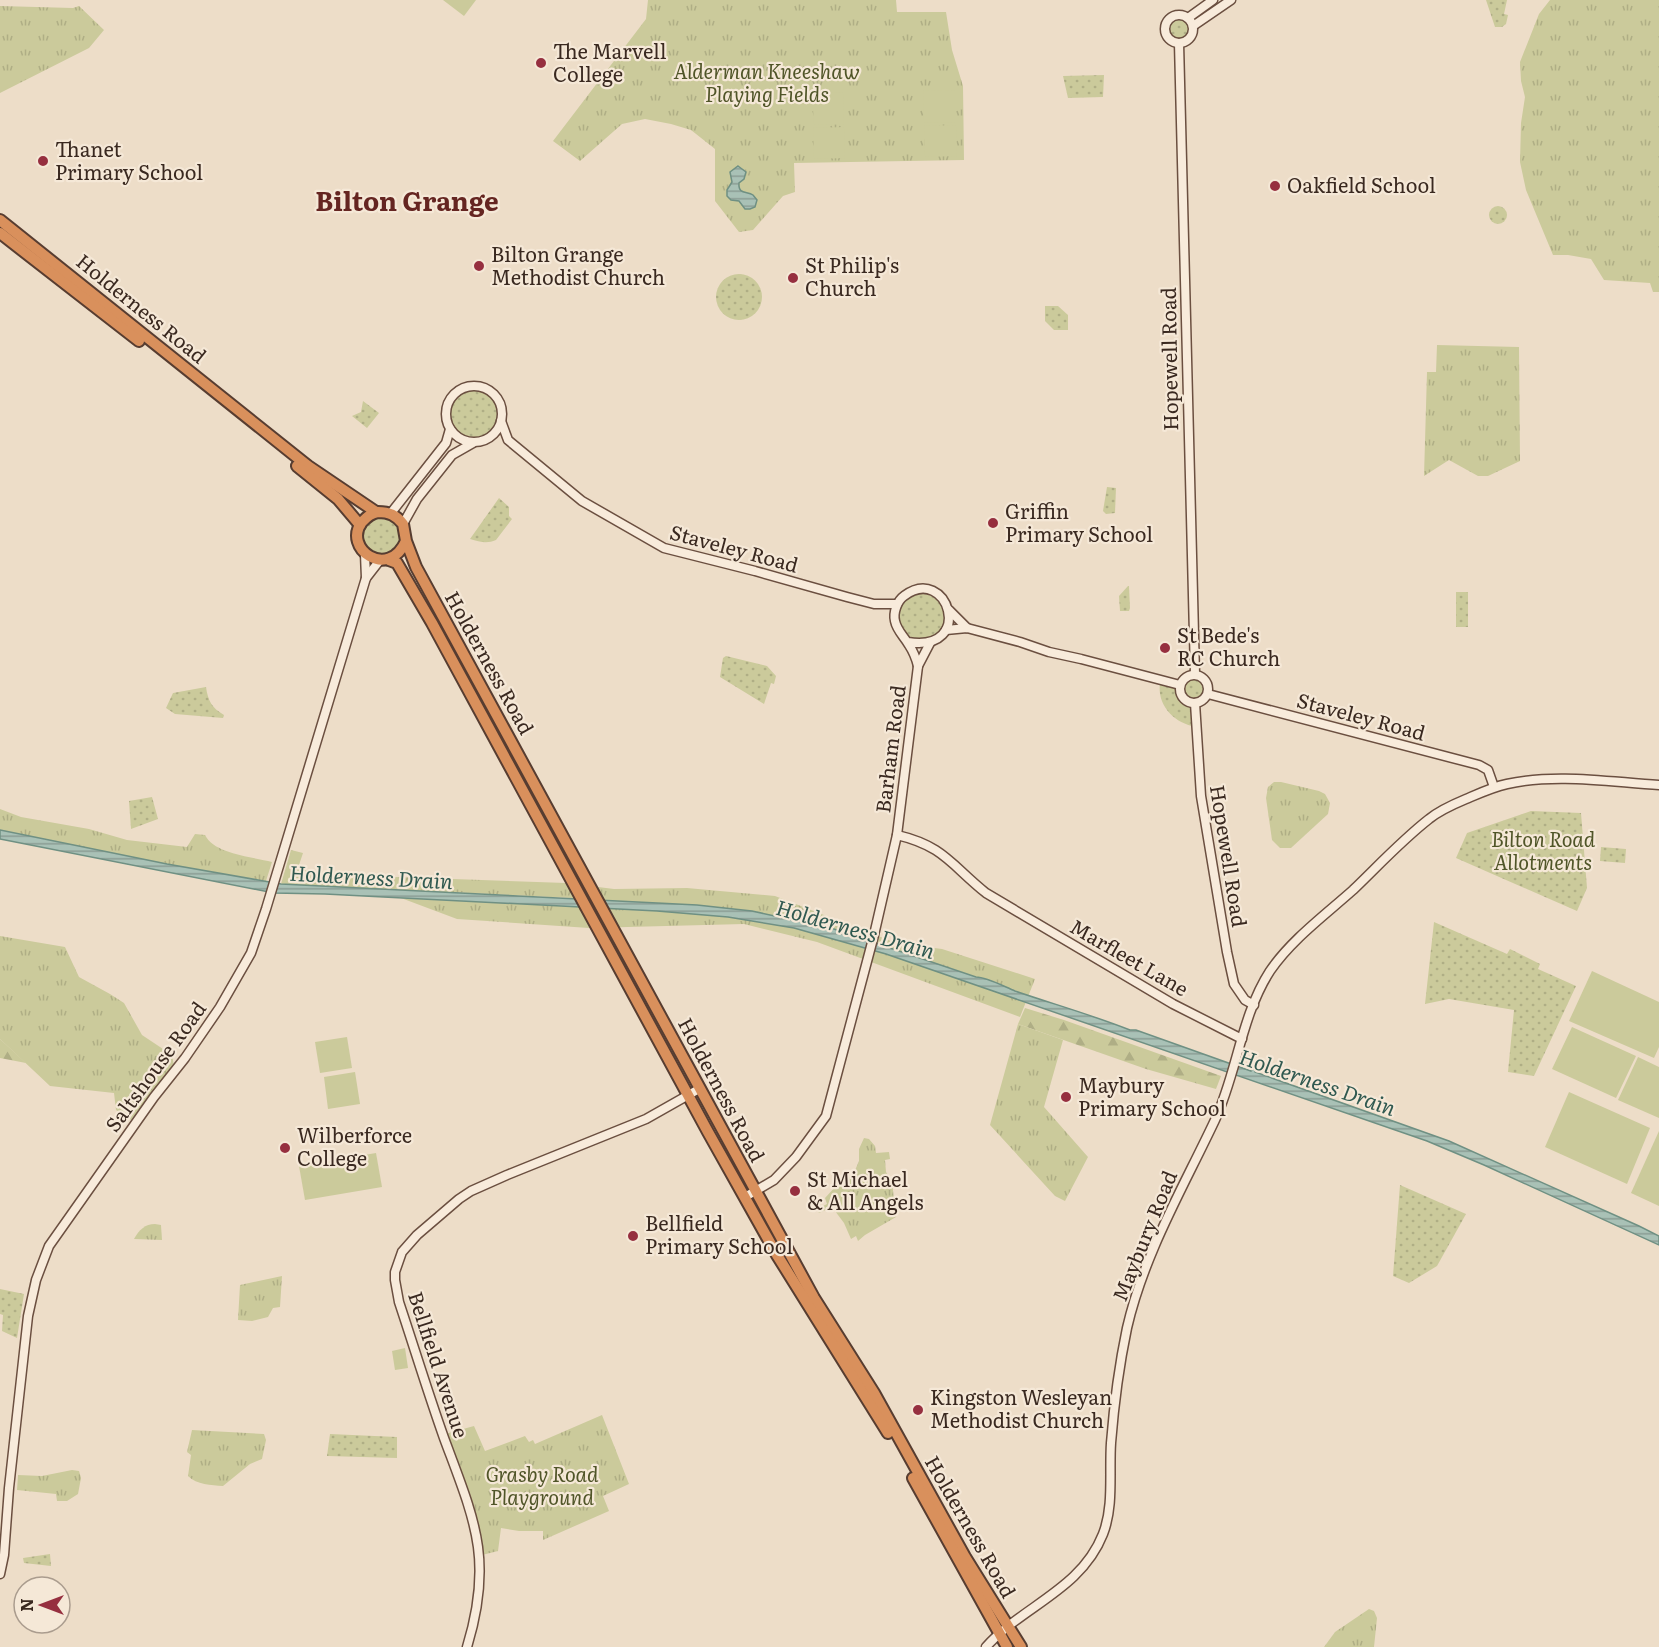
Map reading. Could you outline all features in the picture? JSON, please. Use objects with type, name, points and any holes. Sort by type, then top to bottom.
[{"type":"highway","name":"Holderness Road","points":[[0,220],[308,466],[376,512]]},
{"type":"highway","name":"Holderness Road","points":[[0,233],[338,499],[360,525]]},
{"type":"highway","points":[[376,512],[391,513],[403,524],[406,541],[398,555],[384,560],[365,554],[357,538],[360,525],[367,516],[376,512]]},
{"type":"highway","name":"Holderness Road","points":[[406,541],[416,567],[699,1089],[750,1194]]},
{"type":"highway","name":"Holderness Road","points":[[384,560],[397,563],[432,623],[688,1096],[874,1393],[965,1557],[1002,1630],[1007,1647]]},
{"type":"highway","name":"Holderness Road","points":[[1002,1630],[1021,1647]]},
{"type":"street","points":[[1190,22],[1213,0]]},
{"type":"street","points":[[1190,22],[1231,0]]},
{"type":"street","points":[[1174,16],[1184,16],[1190,22],[1190,38],[1179,43],[1168,38],[1166,25],[1174,16]]},
{"type":"street","name":"Hopewell Road","points":[[1179,43],[1195,674]]},
{"type":"street","points":[[474,443],[459,438],[450,429],[446,420],[446,409],[450,400],[456,392],[467,387],[480,387],[492,393],[500,405],[501,421],[508,440],[488,438]]},
{"type":"street","points":[[403,524],[417,499],[452,455],[488,438],[497,431],[501,421]]},
{"type":"street","points":[[391,513],[446,443],[450,429]]},
{"type":"street","name":"Staveley Road","points":[[508,440],[582,501],[663,548],[874,604],[897,604]]},
{"type":"street","name":"Saltshouse Road","points":[[0,1574],[4,1555],[28,1316],[36,1281],[49,1246],[154,1096],[185,1058],[220,1007],[251,953],[366,578],[365,554]]},
{"type":"street","name":"Saltshouse Road","points":[[366,578],[384,560]]},
{"type":"street","points":[[949,610],[946,630],[940,638],[930,643],[908,642],[900,633],[894,619],[900,598],[919,588],[934,591],[942,597],[949,610],[967,628]]},
{"type":"street","name":"Staveley Road","points":[[874,604],[894,619]]},
{"type":"street","points":[[946,630],[967,628],[1049,652],[1180,685]]},
{"type":"street","name":"Barham Road","points":[[908,642],[918,666]]},
{"type":"street","name":"Barham Road","points":[[897,835],[918,666],[930,643]]},
{"type":"street","points":[[1195,674],[1205,679],[1208,694],[1201,702],[1195,703],[1185,699],[1181,694],[1180,685],[1187,676],[1195,674]]},
{"type":"street","name":"Staveley Road","points":[[1208,694],[1479,765],[1488,770],[1494,787]]},
{"type":"street","name":"Hopewell Road","points":[[1195,703],[1200,796],[1229,963],[1234,984],[1245,1000],[1254,1005]]},
{"type":"street","points":[[1242,1039],[1254,1005],[1270,972],[1289,948],[1430,818],[1453,804],[1494,787],[1537,779],[1659,785]]},
{"type":"street","points":[[750,1194],[774,1180],[796,1157],[826,1116],[869,957],[897,835]]},
{"type":"street","name":"Marfleet Lane","points":[[897,835],[930,845],[955,864],[986,893],[1173,1004],[1242,1039]]},
{"type":"street","name":"Maybury Road","points":[[986,1647],[1002,1630],[1073,1579],[1096,1549],[1103,1533],[1108,1516],[1111,1445],[1119,1368],[1138,1288],[1156,1242],[1215,1120],[1242,1039]]},
{"type":"street","name":"Bellfield Avenue","points":[[467,1647],[478,1607],[481,1574],[476,1529],[396,1290],[395,1272],[402,1252],[444,1210],[471,1191],[650,1116],[699,1089]]},
{"type":"green space","points":[[443,0],[476,0],[464,16]]},
{"type":"green space","name":"Alderman Kneeshaw Playing Fields","points":[[648,0],[896,0],[897,12],[946,12],[952,50],[963,86],[964,160],[794,163],[795,192],[783,196],[753,230],[739,232],[715,201],[715,149],[691,130],[645,119],[622,124],[580,161],[553,141],[646,19]]},
{"type":"green space","points":[[1486,0],[1507,0],[1504,14],[1508,15],[1506,24],[1502,27],[1495,27]]},
{"type":"green space","points":[[1550,0],[1659,0],[1659,292],[1653,292],[1650,283],[1604,280],[1591,259],[1553,255],[1526,190],[1520,162],[1521,123],[1525,97],[1520,62],[1539,14]]},
{"type":"green space","points":[[0,6],[73,8],[79,6],[104,30],[89,48],[0,93]]},
{"type":"green space","points":[[1175,19],[1183,19],[1189,25],[1189,33],[1183,39],[1175,39],[1169,33],[1169,25]]},
{"type":"green space","points":[[1104,75],[1103,97],[1068,98],[1063,76]]},
{"type":"green space","points":[[955,90],[955,122],[924,123],[923,91]]},
{"type":"green space","points":[[843,92],[844,124],[814,125],[812,93]]},
{"type":"green space","points":[[956,125],[957,156],[925,157],[924,126]]},
{"type":"green space","points":[[844,127],[845,158],[814,159],[813,128]]},
{"type":"green space","points":[[1494,206],[1502,206],[1507,211],[1505,222],[1494,224],[1489,219],[1489,211]]},
{"type":"green space","points":[[739,274],[755,281],[762,297],[755,313],[739,320],[723,313],[716,297],[723,281]]},
{"type":"green space","points":[[1045,306],[1058,306],[1068,315],[1068,330],[1054,330],[1045,321]]},
{"type":"green space","points":[[1437,345],[1519,347],[1520,461],[1488,476],[1478,476],[1449,460],[1424,476],[1427,372],[1436,372]]},
{"type":"green space","points":[[474,390],[491,397],[498,414],[491,431],[474,438],[457,431],[450,414],[457,397]]},
{"type":"green space","points":[[363,401],[379,413],[367,428],[352,416],[361,412]]},
{"type":"green space","points":[[1107,487],[1116,488],[1115,513],[1106,514],[1103,511]]},
{"type":"green space","points":[[499,498],[509,507],[509,516],[512,519],[496,540],[483,542],[470,539]]},
{"type":"green space","points":[[382,516],[396,522],[402,536],[396,550],[382,556],[368,550],[362,536],[368,522]]},
{"type":"green space","points":[[1128,586],[1130,608],[1129,611],[1120,611],[1119,596]]},
{"type":"green space","points":[[1456,592],[1468,592],[1468,627],[1456,627]]},
{"type":"green space","points":[[922,594],[938,601],[945,617],[938,633],[922,640],[906,633],[899,617],[906,601]]},
{"type":"green space","points":[[726,656],[767,666],[776,676],[774,684],[771,683],[764,704],[720,677],[723,658]]},
{"type":"green space","points":[[1191,679],[1199,679],[1205,685],[1205,693],[1199,699],[1191,699],[1185,693],[1185,685]]},
{"type":"green space","points":[[1160,683],[1175,688],[1180,700],[1190,707],[1192,726],[1178,720],[1167,710],[1161,698]]},
{"type":"green space","points":[[206,687],[211,704],[224,715],[223,718],[175,714],[166,708],[173,693]]},
{"type":"green space","points":[[1274,782],[1319,791],[1325,794],[1330,803],[1328,814],[1291,848],[1280,848],[1272,840],[1266,798],[1268,787]]},
{"type":"green space","points":[[152,797],[158,819],[131,829],[129,801]]},
{"type":"green space","points":[[0,809],[21,817],[89,829],[127,840],[187,847],[195,834],[205,835],[217,847],[225,851],[272,862],[266,881],[167,864],[0,830]]},
{"type":"green space","name":"Bilton Road Allotments","points":[[1531,811],[1581,813],[1587,888],[1577,911],[1456,858],[1467,833]]},
{"type":"green space","points":[[1601,847],[1626,849],[1625,863],[1600,861]]},
{"type":"green space","points":[[291,850],[303,853],[296,869],[367,876],[566,883],[614,889],[687,888],[775,896],[896,943],[942,949],[1035,979],[1020,1017],[817,942],[744,924],[589,928],[457,919],[401,898],[560,906],[573,898],[281,884]]},
{"type":"green space","points":[[1434,922],[1507,954],[1510,949],[1540,964],[1538,969],[1576,986],[1534,1076],[1508,1072],[1514,1010],[1449,999],[1425,1004]]},
{"type":"green space","points":[[0,936],[65,947],[79,977],[124,1003],[142,1035],[172,1055],[174,1066],[131,1120],[116,1110],[114,1093],[50,1086],[0,1039]]},
{"type":"green space","points":[[1592,971],[1659,1002],[1659,1047],[1654,1058],[1569,1021]]},
{"type":"green space","points":[[1025,1008],[1221,1076],[1216,1089],[1146,1069],[1018,1024]]},
{"type":"green space","points":[[1018,1024],[1063,1040],[1044,1107],[1088,1157],[1065,1201],[1055,1196],[990,1125]]},
{"type":"green space","points":[[1572,1027],[1636,1056],[1616,1098],[1552,1069]]},
{"type":"green space","points":[[347,1037],[352,1068],[320,1073],[315,1042]]},
{"type":"green space","points":[[0,1039],[26,1063],[0,1058]]},
{"type":"green space","points":[[1638,1057],[1659,1067],[1659,1118],[1618,1100]]},
{"type":"green space","points":[[355,1072],[360,1104],[328,1109],[324,1077]]},
{"type":"green space","points":[[1569,1092],[1650,1128],[1627,1184],[1545,1147]]},
{"type":"green space","points":[[1659,1131],[1659,1206],[1631,1193]]},
{"type":"green space","points":[[864,1138],[869,1139],[875,1146],[876,1153],[889,1152],[890,1159],[885,1160],[886,1172],[892,1182],[894,1199],[901,1199],[896,1217],[858,1241],[856,1236],[851,1239],[844,1223],[832,1207],[819,1213],[817,1209],[827,1204],[825,1198],[836,1186],[853,1175]]},
{"type":"green space","points":[[376,1153],[382,1187],[305,1200],[299,1166]]},
{"type":"green space","points":[[1400,1185],[1466,1214],[1437,1266],[1409,1283],[1393,1276]]},
{"type":"green space","points":[[155,1224],[161,1225],[162,1240],[134,1239],[143,1228]]},
{"type":"green space","points":[[282,1276],[280,1307],[273,1308],[268,1317],[252,1321],[238,1320],[240,1285]]},
{"type":"green space","points":[[0,1289],[24,1294],[17,1338],[2,1331]]},
{"type":"green space","points":[[405,1348],[408,1368],[395,1370],[392,1351]]},
{"type":"green space","name":"Grasby Road Playground","points":[[602,1415],[629,1484],[603,1496],[609,1511],[543,1540],[543,1531],[501,1528],[498,1551],[482,1555],[445,1434],[474,1426],[485,1451],[525,1436],[529,1442],[533,1440],[535,1444]]},
{"type":"green space","points":[[192,1430],[264,1434],[266,1440],[262,1459],[250,1464],[223,1486],[196,1481],[188,1476],[191,1455],[187,1452]]},
{"type":"green space","points":[[330,1434],[397,1437],[397,1458],[327,1456]]},
{"type":"green space","points":[[72,1470],[79,1471],[81,1478],[78,1494],[67,1501],[57,1501],[56,1494],[17,1490],[18,1475],[42,1476]]},
{"type":"green space","points":[[50,1554],[51,1566],[24,1563],[23,1558]]},
{"type":"green space","points":[[1369,1609],[1374,1611],[1377,1618],[1374,1647],[1324,1647],[1335,1632]]},
{"type":"shaded area","points":[[738,166],[746,172],[744,179],[739,183],[740,189],[753,195],[757,200],[755,207],[750,209],[745,209],[739,201],[731,200],[727,196],[727,190],[732,182],[730,172]]},
{"type":"shaded area","points":[[0,830],[167,864],[281,884],[697,905],[752,911],[793,920],[801,919],[991,980],[1015,991],[1130,1030],[1136,1030],[1251,1071],[1254,1067],[1255,1072],[1449,1141],[1639,1226],[1659,1236],[1659,1245],[1427,1141],[886,954],[794,928],[728,917],[657,911],[274,893],[0,839]]},
{"type":"place","name":"The Marvell College","points":[[541,63]]},
{"type":"place","name":"Thanet Primary School","points":[[43,161]]},
{"type":"place","name":"Oakfield School","points":[[1275,186]]},
{"type":"place","name":"Bilton Grange Methodist Church","points":[[479,266]]},
{"type":"place","name":"St Philip's Church","points":[[793,278]]},
{"type":"place","name":"Griffin Primary School","points":[[993,523]]},
{"type":"place","name":"St Bede's RC Church","points":[[1165,648]]},
{"type":"place","name":"Maybury Primary School","points":[[1066,1097]]},
{"type":"place","name":"Wilberforce College","points":[[285,1148]]},
{"type":"place","name":"St Michael & All Angels","points":[[795,1191]]},
{"type":"place","name":"Bellfield Primary School","points":[[633,1236]]},
{"type":"place","name":"Kingston Wesleyan Methodist Church","points":[[918,1410]]},
{"type":"district","name":"Bilton Grange","points":[[407,202]]},
{"type":"water label","name":"Holderness Drain","points":[[371,878]]},
{"type":"water label","name":"Holderness Drain","points":[[855,930]]},
{"type":"water label","name":"Holderness Drain","points":[[1317,1083]]}]
